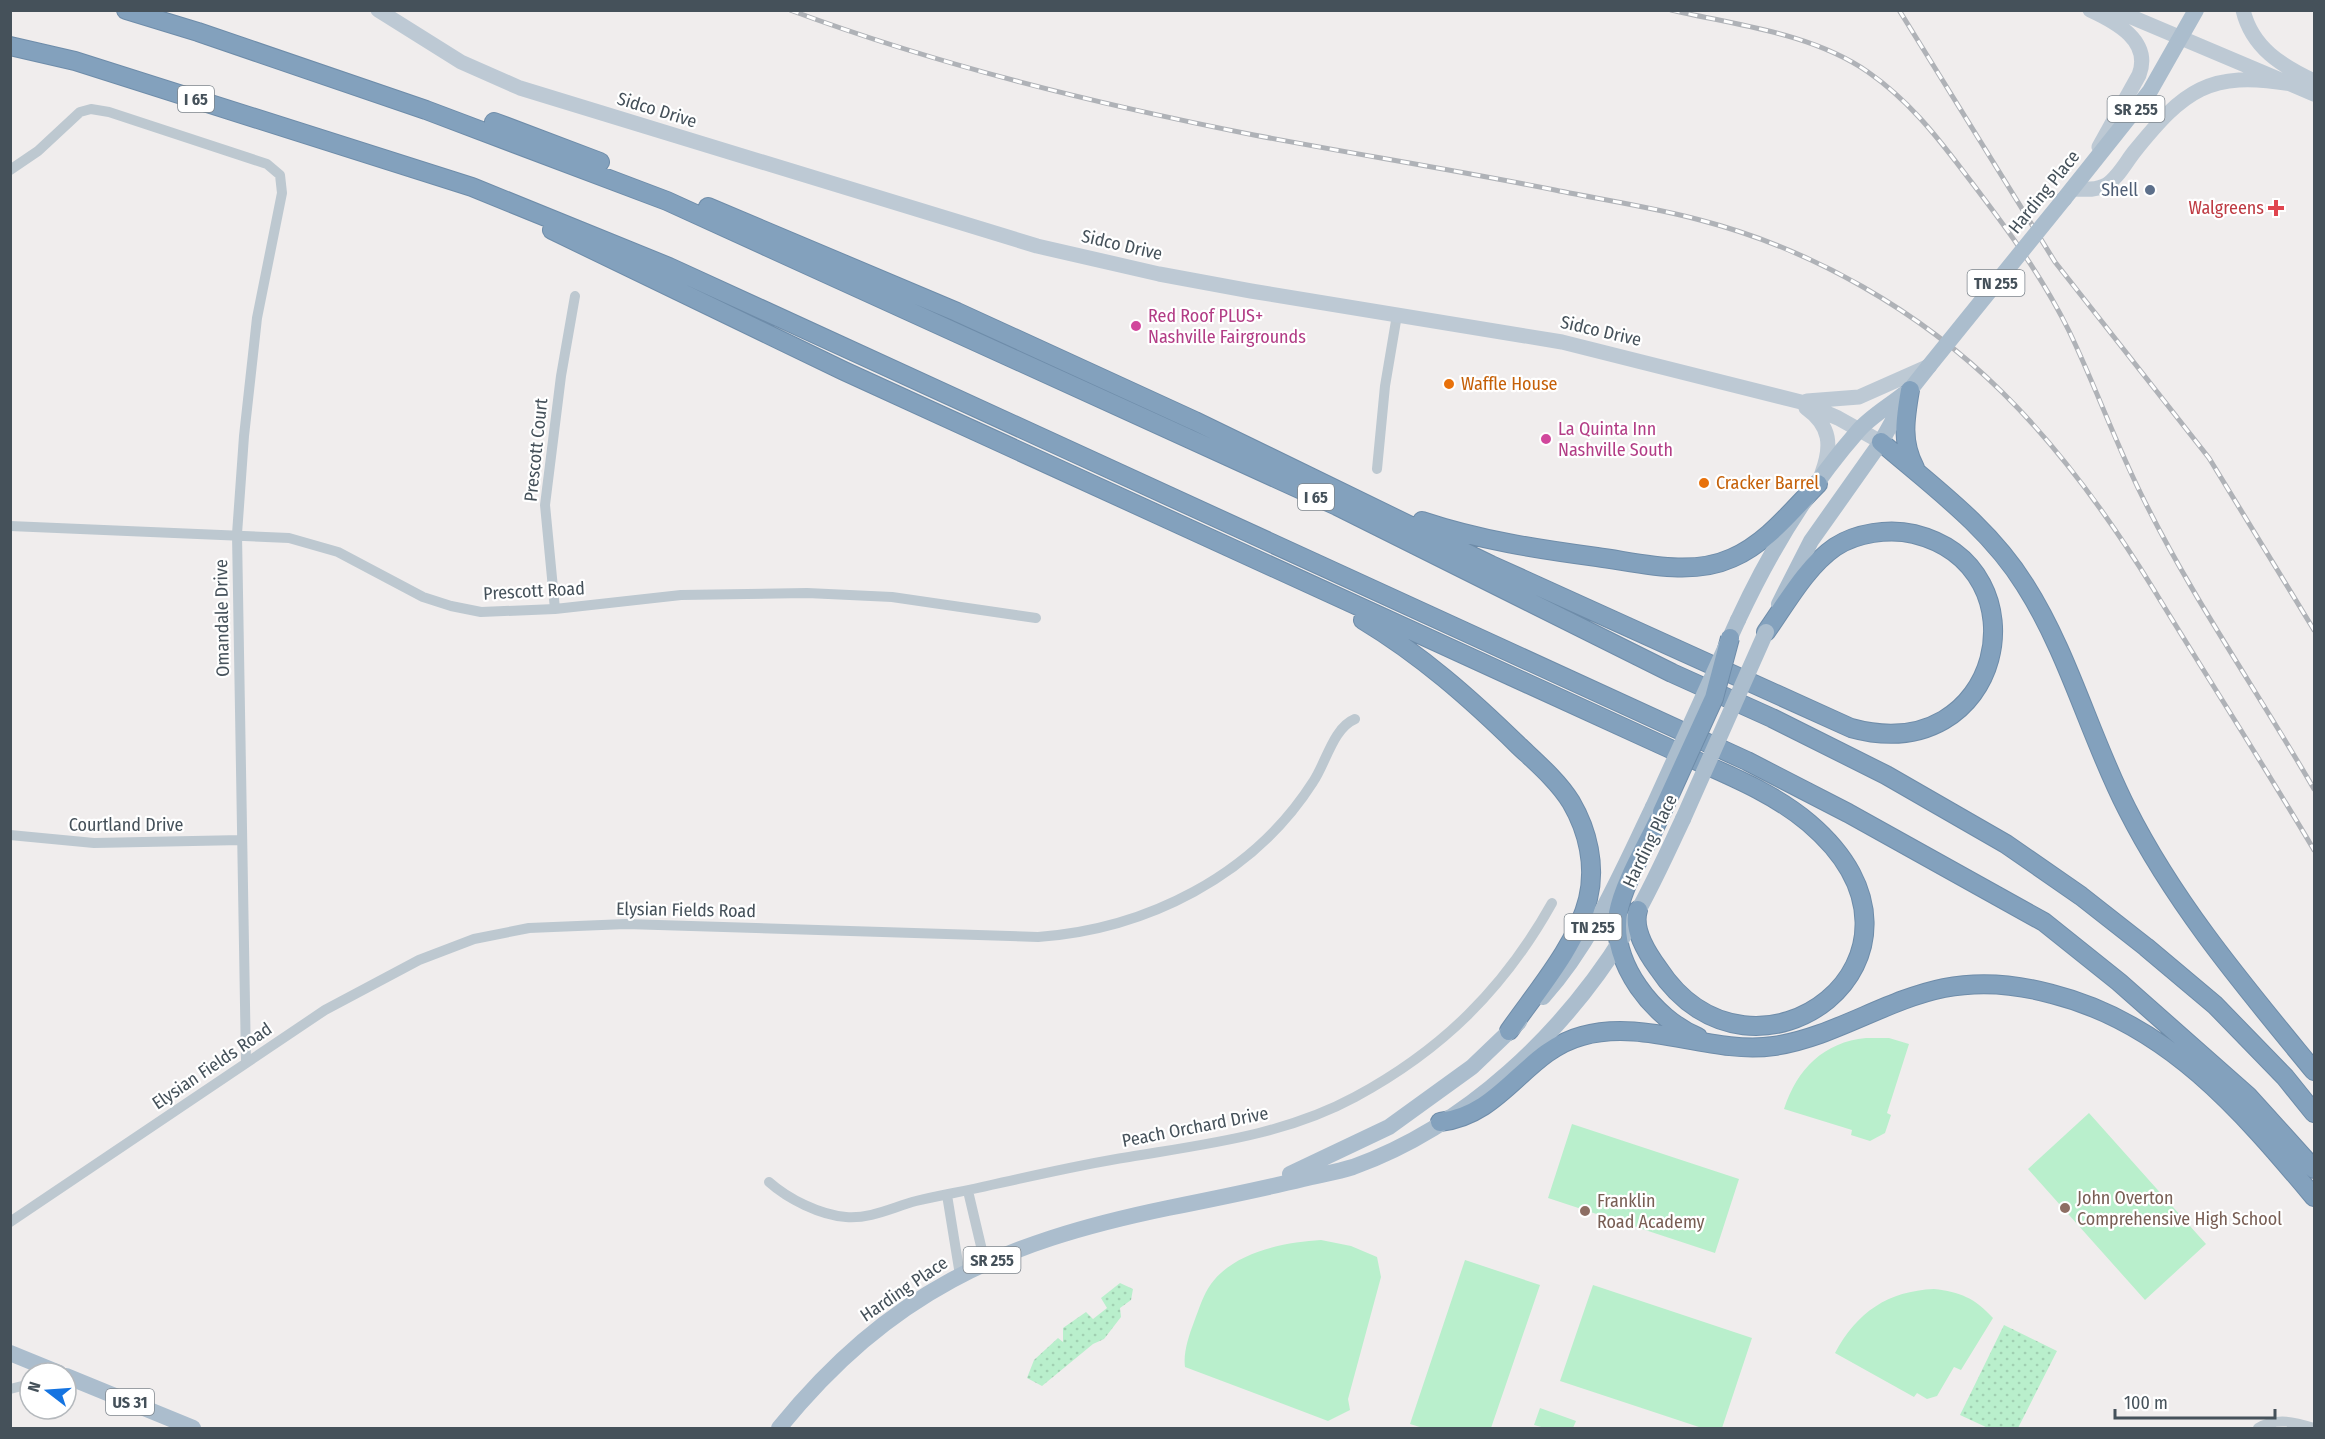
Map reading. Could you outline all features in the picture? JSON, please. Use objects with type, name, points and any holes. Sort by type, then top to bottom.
[{"type":"highway","name":"I 65","points":[[126,10],[225,41],[505,138],[667,201],[1337,506],[1661,668],[1772,718],[1886,775],[2006,844],[2081,896],[2146,947],[2216,1005],[2285,1077],[2314,1113]]},
{"type":"highway","points":[[225,41],[338,68],[550,141],[957,312],[1196,421],[1491,565],[1841,724],[1875,733],[1895,735],[1924,730],[1962,707],[1978,686],[1987,668],[1994,628],[1987,597],[1976,577],[1963,561],[1936,542],[1896,531],[1865,535],[1829,551],[1815,566],[1766,632]]},
{"type":"highway","name":"I 65","points":[[10,46],[75,61],[380,156],[472,187],[669,267],[1726,751],[1848,813],[2044,922],[2119,982],[2248,1096],[2314,1169]]},
{"type":"highway","points":[[380,156],[532,220],[844,371],[1664,746],[1785,806],[1818,832],[1844,863],[1861,897],[1866,919],[1864,939],[1857,960],[1842,986],[1832,996],[1795,1018],[1752,1027],[1731,1024],[1708,1016],[1674,991],[1647,949],[1637,924],[1638,910]]},
{"type":"highway","points":[[1905,386],[1905,442],[1917,473]]},
{"type":"highway","points":[[1881,442],[1983,532],[2026,586],[2044,620],[2127,808],[2169,883],[2230,968],[2314,1071]]},
{"type":"highway","points":[[1347,495],[1482,539],[1539,550],[1687,568],[1721,562],[1751,548],[1783,520],[1818,484]]},
{"type":"highway","points":[[1290,575],[1406,647],[1447,679],[1548,774],[1565,794],[1580,819],[1586,837],[1591,868],[1584,915],[1571,940],[1509,1031]]},
{"type":"highway","points":[[1722,1044],[1689,1033],[1651,1004],[1633,978],[1617,925],[1620,906],[1658,809],[1714,698],[1730,638]]},
{"type":"highway","points":[[1440,1122],[1472,1115],[1549,1052],[1582,1036],[1616,1030],[1760,1047],[1792,1042],[1918,995],[1957,986],[2002,984],[2037,989],[2097,1007],[2131,1023],[2162,1044],[2220,1094],[2314,1197]]},
{"type":"main road","name":"Sidco Drive","points":[[378,10],[461,62],[509,84],[1037,246],[1159,274],[1562,342],[1797,401],[1881,442]]},
{"type":"main road","points":[[2083,174],[2129,94],[2143,63],[2141,53],[2130,34],[2109,19],[2090,10]]},
{"type":"main road","points":[[2115,10],[2314,94]]},
{"type":"main road","name":"Harding Place","points":[[1730,638],[1771,554],[1818,484],[1859,430],[1929,366],[2068,194],[2150,91],[2196,10]]},
{"type":"main road","points":[[2243,10],[2250,32],[2274,60],[2314,81]]},
{"type":"main road","points":[[2068,194],[2096,189],[2109,183],[2160,119],[2176,104],[2200,89],[2238,78],[2291,84]]},
{"type":"main road","points":[[1797,401],[1858,397],[1905,386]]},
{"type":"main road","name":"Harding Place","points":[[780,1428],[825,1376],[866,1338],[909,1306],[960,1275],[1021,1246],[1086,1226],[1257,1190],[1352,1167],[1440,1122],[1498,1080],[1541,1041],[1580,997],[1638,910],[1683,819],[1766,632],[1810,541],[1881,442],[1905,386]]},
{"type":"main road","points":[[1797,401],[1818,418],[1828,433],[1829,452],[1818,484]]},
{"type":"main road","name":"Harding Place","points":[[1257,1190],[1389,1127],[1472,1067],[1545,995],[1586,939],[1658,809]]},
{"type":"main road","name":"US 31","points":[[10,1353],[29,1361]]},
{"type":"main road","name":"US 31","points":[[78,1381],[193,1428]]},
{"type":"street","name":"Omandale Drive","points":[[10,170],[39,151],[74,116],[92,110],[109,112],[267,164],[276,169],[280,175],[282,193],[268,254],[252,354],[237,534],[246,1063]]},
{"type":"street","name":"Prescott Court","points":[[555,609],[545,505],[561,376],[575,296]]},
{"type":"street","points":[[1377,469],[1385,386],[1397,315]]},
{"type":"street","name":"Prescott Road","points":[[10,526],[289,538],[347,556],[408,591],[457,608],[492,612],[555,609],[681,595],[807,593],[892,597],[1036,618]]},
{"type":"street","name":"Elysian Fields Road","points":[[10,1222],[341,1000],[419,960],[474,939],[529,928],[626,924],[1025,937],[1069,935],[1132,920],[1175,902],[1229,871],[1296,806],[1313,783],[1342,729],[1355,719]]},
{"type":"street","name":"Courtland Drive","points":[[10,835],[94,843],[242,840]]},
{"type":"street","name":"Peach Orchard Drive","points":[[769,1182],[785,1195],[825,1212],[844,1217],[867,1216],[947,1195],[1113,1159],[1227,1140],[1317,1116],[1379,1083],[1459,1025],[1498,983],[1532,937],[1552,903]]},
{"type":"street","points":[[968,1191],[985,1263]]},
{"type":"street","points":[[947,1195],[960,1275]]},
{"type":"street","points":[[2258,1428],[2277,1421],[2294,1422],[2314,1428]]},
{"type":"green space","points":[[1866,1038],[1889,1038],[1909,1044],[1887,1113],[1891,1115],[1885,1133],[1870,1141],[1851,1135],[1852,1130],[1784,1109],[1796,1082],[1814,1060],[1837,1045]]},
{"type":"green space","points":[[2089,1113],[2206,1244],[2145,1300],[2028,1169]]},
{"type":"green space","points":[[1572,1124],[1739,1179],[1715,1253],[1548,1198]]},
{"type":"green space","points":[[1321,1240],[1351,1246],[1377,1257],[1381,1277],[1348,1399],[1350,1410],[1328,1421],[1185,1367],[1187,1344],[1199,1307],[1208,1288],[1221,1273],[1246,1257],[1276,1246]]},
{"type":"green space","points":[[1465,1260],[1540,1285],[1491,1428],[1423,1428],[1410,1424]]},
{"type":"green space","points":[[1120,1283],[1133,1289],[1131,1300],[1120,1308],[1121,1317],[1104,1339],[1093,1344],[1042,1386],[1027,1378],[1034,1360],[1058,1338],[1063,1342],[1063,1328],[1086,1312],[1093,1319],[1107,1308],[1101,1298]]},
{"type":"green space","points":[[1593,1285],[1752,1338],[1722,1428],[1702,1428],[1560,1381]]},
{"type":"green space","points":[[1934,1289],[1966,1297],[1980,1305],[1993,1318],[1961,1370],[1954,1367],[1937,1396],[1927,1399],[1917,1393],[1914,1397],[1835,1353],[1853,1326],[1876,1306],[1902,1294]]},
{"type":"green space","points":[[2004,1325],[2057,1351],[2018,1428],[1988,1428],[1960,1415]]},
{"type":"green space","points":[[1540,1408],[1576,1421],[1573,1428],[1545,1428],[1534,1425]]},
{"type":"railway","points":[[790,10],[904,49],[1078,97],[1254,135],[1628,204],[1700,220],[1742,232],[1783,248],[1862,286],[1936,335],[1970,363],[2024,414],[2065,462],[2103,512],[2138,564],[2314,850]]},
{"type":"railway","points":[[1671,10],[1773,32],[1823,48],[1846,59],[1882,82],[1920,118],[1942,144],[2006,228],[2046,288],[2069,331],[2132,476],[2161,534],[2314,789]]},
{"type":"railway","points":[[1899,10],[2055,262],[2209,458],[2314,630]]},
{"type":"place","name":"Shell","points":[[2150,190]]},
{"type":"place","name":"Walgreens","points":[[2276,208]]},
{"type":"place","name":"Red Roof PLUS+ Nashville Fairgrounds","points":[[1136,326]]},
{"type":"place","name":"Waffle House","points":[[1449,384]]},
{"type":"place","name":"La Quinta Inn Nashville South","points":[[1546,439]]},
{"type":"place","name":"Cracker Barrel","points":[[1704,483]]},
{"type":"place","name":"John Overton Comprehensive High School","points":[[2065,1208]]},
{"type":"place","name":"Franklin Road Academy","points":[[1585,1211]]}]
